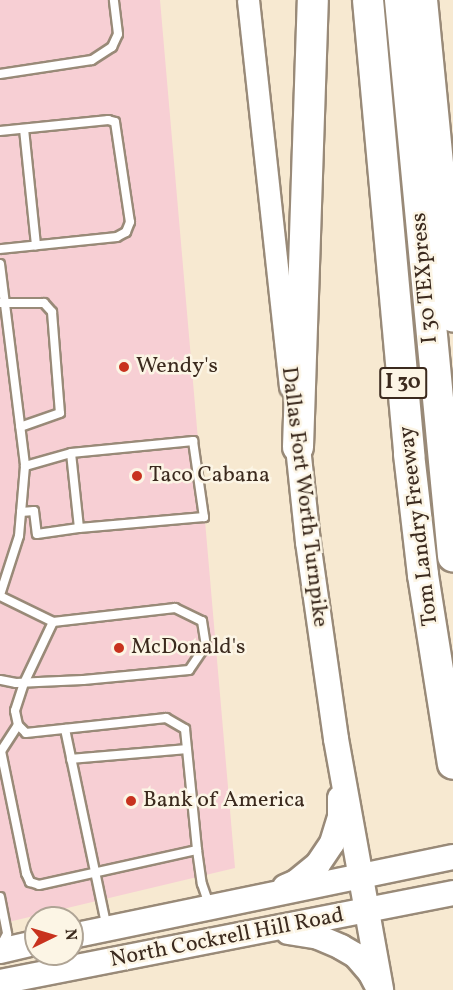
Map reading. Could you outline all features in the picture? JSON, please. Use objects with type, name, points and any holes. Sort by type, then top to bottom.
[{"type":"highway","points":[[298,447],[313,0]]},
{"type":"highway","name":"Tom Landry Freeway","points":[[368,0],[409,454],[423,575],[453,764]]},
{"type":"highway","name":"I 30 TEXpress","points":[[399,0],[453,555]]},
{"type":"highway","points":[[422,0],[453,316]]},
{"type":"main road","name":"Dallas Fort Worth Turnpike","points":[[298,447],[308,542],[339,753],[368,910],[380,990]]},
{"type":"main road","points":[[264,897],[296,882],[318,864],[332,843],[340,817],[339,753]]},
{"type":"main road","name":"North Cockrell Hill Road","points":[[84,934],[453,857]]},
{"type":"main road","name":"North Cockrell Hill Road","points":[[0,982],[453,893]]},
{"type":"main road","points":[[274,930],[318,937],[341,947],[355,956],[370,972],[380,990]]},
{"type":"main road","points":[[0,949],[24,945]]},
{"type":"street","name":"Dallas Fort Worth Turnpike","points":[[248,0],[281,330],[298,447]]},
{"type":"lane","points":[[0,74],[92,60],[112,47],[118,34],[114,0]]},
{"type":"lane","points":[[0,131],[108,120],[115,122],[130,222],[126,232],[117,237],[0,249]]},
{"type":"lane","points":[[24,129],[36,245]]},
{"type":"lane","points":[[0,264],[2,303],[25,466],[19,536],[0,596],[53,622],[175,608],[202,621],[206,645],[189,670],[83,680],[24,682],[0,680]]},
{"type":"lane","points":[[2,303],[44,303],[52,312],[60,412],[20,427]]},
{"type":"lane","points":[[21,512],[34,511],[37,534],[204,517],[193,441],[71,453],[25,466]]},
{"type":"lane","points":[[71,453],[79,528]]},
{"type":"lane","points":[[53,622],[24,682],[15,711],[18,725],[26,733],[166,718],[185,729],[197,850],[202,884],[211,908]]},
{"type":"lane","points":[[18,725],[1,751],[26,873],[30,882],[39,885],[197,850]]},
{"type":"lane","points":[[65,729],[107,929]]},
{"type":"lane","points":[[71,759],[187,749]]},
{"type":"lane","points":[[0,897],[7,934],[0,949]]},
{"type":"shaded area","points":[[0,0],[160,0],[235,868],[76,906],[24,906],[24,918],[0,924]]},
{"type":"place","name":"Wendy's","points":[[124,367]]},
{"type":"place","name":"Taco Cabana","points":[[137,476]]},
{"type":"place","name":"McDonald's","points":[[119,648]]},
{"type":"place","name":"Bank of America","points":[[131,801]]}]
